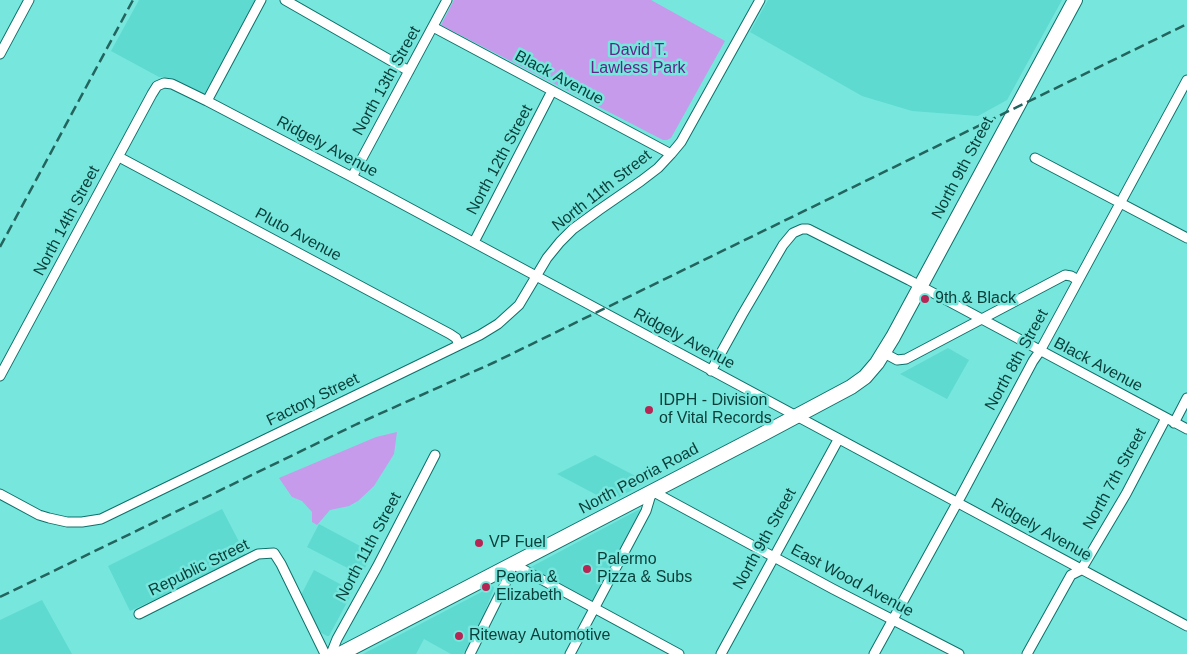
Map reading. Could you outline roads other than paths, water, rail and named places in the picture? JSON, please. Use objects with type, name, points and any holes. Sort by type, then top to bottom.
[{"type":"main road","name":"North 9th Street","points":[[884,353],[1075,0]]},
{"type":"main road","name":"North Peoria Road","points":[[340,654],[856,383],[870,372],[884,353]]},
{"type":"street","points":[[0,54],[29,0]]},
{"type":"street","points":[[207,101],[261,0]]},
{"type":"street","points":[[285,0],[409,71]]},
{"type":"street","name":"North 13th Street","points":[[352,177],[447,0]]},
{"type":"street","name":"North 11th Street","points":[[537,276],[552,252],[573,229],[658,168],[671,154],[685,135],[758,1]]},
{"type":"street","name":"Black Avenue","points":[[434,27],[671,154]]},
{"type":"street","name":"North 8th Street","points":[[874,654],[1032,361],[1040,351],[1187,80]]},
{"type":"street","name":"Ridgely Avenue","points":[[164,83],[182,88],[352,177],[1187,626]]},
{"type":"street","name":"North 14th Street","points":[[0,376],[152,94],[157,86],[164,83]]},
{"type":"street","name":"North 12th Street","points":[[474,242],[552,91]]},
{"type":"street","name":"Pluto Avenue","points":[[119,157],[450,334],[456,338],[459,345]]},
{"type":"street","points":[[1034,158],[1187,238]]},
{"type":"street","name":"Black Avenue","points":[[711,370],[783,245],[793,233],[802,229],[808,229],[860,254],[1187,430]]},
{"type":"street","name":"Factory Street","points":[[0,494],[48,518],[67,522],[101,519],[490,330],[504,320],[519,305],[537,276]]},
{"type":"street","points":[[884,353],[897,360],[906,358],[1065,276],[1071,276],[1078,280]]},
{"type":"street","points":[[1174,423],[1187,398]]},
{"type":"street","name":"North 7th Street","points":[[1027,654],[1070,574],[1081,570],[1126,494],[1166,418]]},
{"type":"street","name":"North 9th Street","points":[[722,654],[838,440]]},
{"type":"street","name":"North 11th Street","points":[[331,654],[337,639],[435,455]]},
{"type":"street","points":[[570,654],[646,511],[652,491]]},
{"type":"street","name":"East Wood Avenue","points":[[652,491],[959,654]]},
{"type":"street","name":"Republic Street","points":[[139,614],[258,554],[274,553],[325,654]]},
{"type":"street","points":[[470,654],[513,564],[679,654]]},
{"type":"railway","points":[[0,247],[133,0]]},
{"type":"railway","points":[[0,597],[357,424],[495,362],[1187,24]]},
{"type":"place","name":"9th & Black","points":[[925,299]]},
{"type":"place","name":"IDPH - Division of Vital Records","points":[[649,410]]},
{"type":"place","name":"VP Fuel","points":[[479,543]]},
{"type":"place","name":"Palermo Pizza & Subs","points":[[587,569]]},
{"type":"place","name":"Peoria & Elizabeth","points":[[486,587]]},
{"type":"place","name":"Riteway Automotive","points":[[459,636]]},
{"type":"park label","name":"David T. Lawless Park","points":[[638,60]]}]
